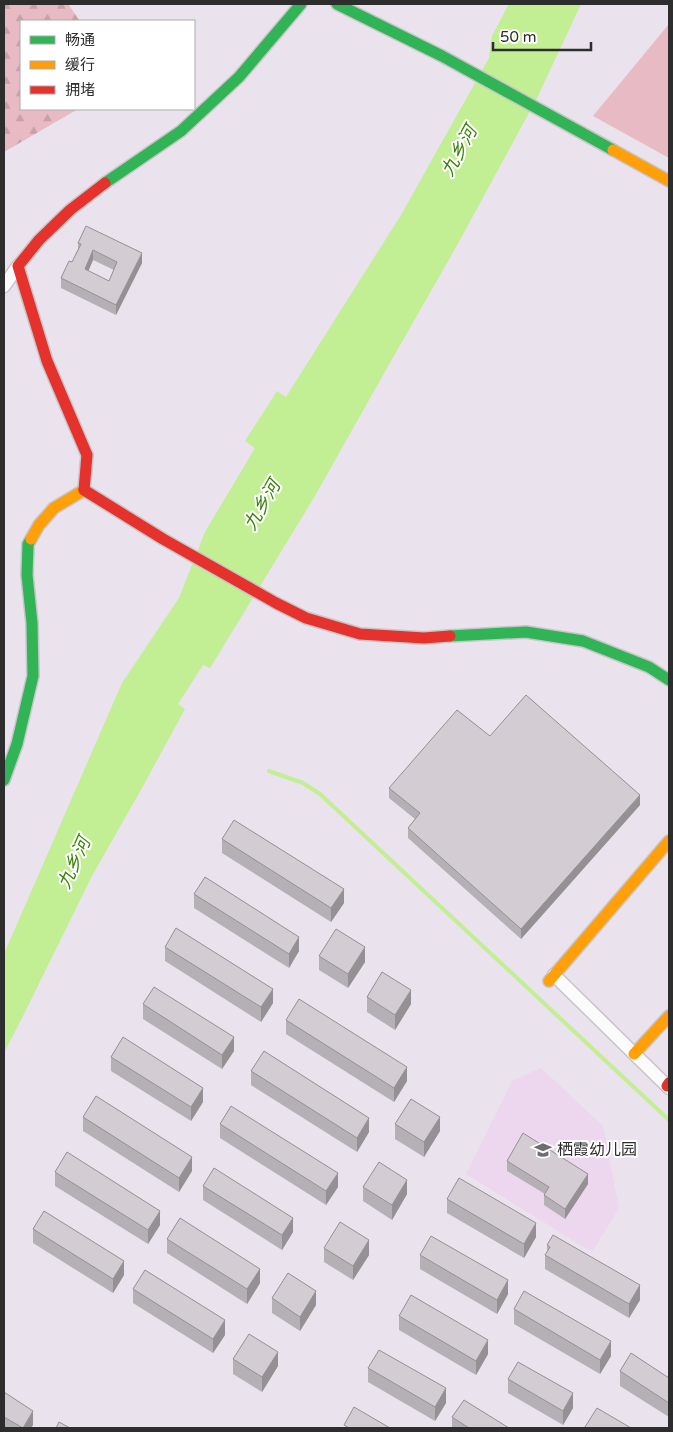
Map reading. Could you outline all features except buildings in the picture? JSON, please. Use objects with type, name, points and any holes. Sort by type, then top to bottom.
[{"type":"street","points":[[4,286],[38,240],[70,210],[110,179],[181,131],[239,78],[301,4]]},
{"type":"street","points":[[336,4],[442,56],[669,181]]},
{"type":"street","points":[[18,266],[47,362],[87,455],[84,490]]},
{"type":"street","points":[[84,490],[163,539],[276,604],[306,618],[360,634],[424,638],[526,632],[583,641],[649,667],[669,680]]},
{"type":"street","points":[[4,780],[17,744],[33,676],[32,623],[27,575],[28,544],[39,525],[54,508],[84,490]]},
{"type":"street","points":[[669,841],[551,978],[669,1086]]},
{"type":"street","points":[[634,1054],[669,1016]]},
{"type":"shaded area","name":"栖霞幼儿园","points":[[541,1068],[603,1126],[619,1208],[592,1252],[466,1174],[512,1081]]},
{"type":"green space","points":[[4,4],[68,4],[79,20],[20,20],[20,110],[76,110],[4,152]]},
{"type":"green space","points":[[669,24],[669,158],[593,116]]},
{"type":"water","name":"九乡河","points":[[509,4],[581,4],[537,98],[455,249],[315,496],[210,668],[203,665],[178,704],[185,709],[92,876],[4,1053],[4,954],[122,683],[179,598],[205,532],[255,448],[245,441],[277,391],[286,397],[401,215],[489,58],[492,36]]},
{"type":"waterway","points":[[269,771],[303,783],[320,794],[669,1120]]},
{"type":"traffic: fast","points":[[105,183],[181,131],[239,77],[301,4]]},
{"type":"traffic: fast","points":[[337,4],[442,56],[613,150]]},
{"type":"traffic: fast","points":[[4,780],[17,744],[33,676],[32,623],[27,575],[28,544],[31,539]]},
{"type":"traffic: fast","points":[[450,636],[526,632],[583,641],[649,667],[669,680]]},
{"type":"traffic: slow","points":[[613,150],[669,181]]},
{"type":"traffic: slow","points":[[31,539],[39,525],[54,508],[84,490]]},
{"type":"traffic: slow","points":[[549,981],[669,841]]},
{"type":"traffic: slow","points":[[634,1054],[669,1016]]},
{"type":"traffic: jam","points":[[84,490],[87,455],[47,361],[18,266],[39,240],[70,210],[105,183]]},
{"type":"traffic: jam","points":[[84,490],[163,539],[306,618],[360,634],[424,638],[450,636]]},
{"type":"place","name":"栖霞幼儿园","points":[[543,1150]]}]
